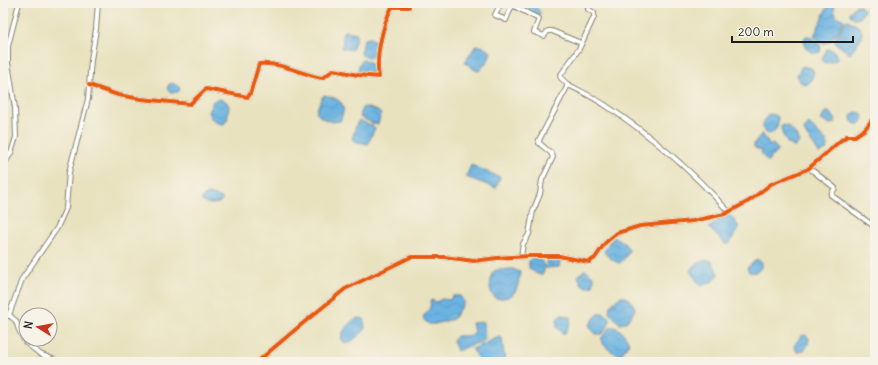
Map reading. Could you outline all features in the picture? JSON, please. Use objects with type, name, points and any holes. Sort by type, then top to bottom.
[{"type":"street","points":[[3,166],[11,153],[16,137],[16,108],[8,62],[8,46],[19,3]]},
{"type":"street","points":[[3,319],[9,315],[22,279],[57,228],[66,208],[69,172],[88,99],[98,3]]},
{"type":"street","points":[[89,85],[118,95],[190,104],[206,89],[248,96],[250,94],[259,64],[279,66],[322,78],[333,70],[358,76],[379,76],[377,70],[378,58],[388,15],[392,7],[409,7],[409,3]]},
{"type":"street","points":[[501,3],[495,15],[500,18],[506,20],[512,5],[539,19],[534,32],[544,36],[548,30],[581,43]]},
{"type":"street","points":[[588,8],[594,13],[594,17],[579,49],[560,78],[567,84],[604,104],[663,147],[729,212]]},
{"type":"street","points":[[521,256],[523,244],[529,234],[533,211],[540,194],[542,180],[553,157],[539,143],[539,140],[568,87],[567,84]]},
{"type":"street","points":[[258,362],[310,317],[345,290],[411,257],[444,257],[474,261],[521,256],[559,256],[589,262],[595,258],[605,243],[617,233],[640,226],[694,221],[729,212],[749,201],[771,184],[809,168],[847,136],[855,136],[865,130],[875,116]]},
{"type":"street","points":[[809,168],[835,188],[831,195],[875,227]]},
{"type":"street","points":[[9,315],[16,321],[25,342],[40,354],[60,362]]},
{"type":"water","points":[[527,3],[537,8],[540,13],[539,16],[529,12],[526,7]]},
{"type":"water","points":[[829,3],[834,3],[835,14],[844,20],[833,38],[827,43],[824,43],[814,36]]},
{"type":"water","points":[[856,5],[860,6],[864,10],[860,18],[856,19],[850,15],[850,12]]},
{"type":"water","points":[[848,20],[859,27],[862,32],[861,38],[850,54],[834,42],[845,21]]},
{"type":"water","points":[[346,31],[356,33],[357,35],[352,50],[341,48],[343,44],[342,33]]},
{"type":"water","points":[[806,36],[814,38],[821,48],[820,52],[812,53],[807,49],[804,45],[804,39]]},
{"type":"water","points":[[370,38],[374,40],[376,46],[374,58],[363,56],[361,54],[364,39]]},
{"type":"water","points":[[476,45],[484,47],[491,52],[488,61],[479,71],[475,70],[465,62]]},
{"type":"water","points":[[827,49],[833,50],[838,57],[836,60],[827,63],[823,62],[822,58]]},
{"type":"water","points":[[363,59],[371,63],[373,70],[372,73],[363,75],[358,72],[359,64]]},
{"type":"water","points":[[802,66],[811,68],[814,71],[811,81],[806,85],[799,81],[797,77]]},
{"type":"water","points":[[173,83],[179,87],[180,89],[178,92],[171,92],[167,89],[169,84]]},
{"type":"water","points":[[324,95],[335,98],[343,106],[340,121],[326,120],[320,117],[316,112]]},
{"type":"water","points":[[219,99],[226,101],[229,106],[227,120],[224,124],[214,121],[208,112],[213,101]]},
{"type":"water","points":[[365,107],[378,111],[381,114],[378,124],[374,124],[360,117],[362,108]]},
{"type":"water","points":[[825,112],[829,112],[833,115],[836,120],[834,123],[830,124],[821,120]]},
{"type":"water","points":[[857,112],[861,114],[863,118],[861,122],[857,124],[853,122],[851,118],[853,114]]},
{"type":"water","points":[[769,114],[778,117],[778,120],[775,130],[768,134],[762,127],[764,120]]},
{"type":"water","points":[[359,120],[375,128],[368,144],[354,141],[352,139]]},
{"type":"water","points":[[809,124],[827,142],[828,145],[826,150],[819,154],[804,131]]},
{"type":"water","points":[[783,125],[791,129],[796,136],[799,142],[795,147],[787,143],[785,140],[781,127]]},
{"type":"water","points":[[762,133],[770,146],[773,144],[778,150],[773,156],[770,157],[769,161],[767,161],[762,155],[760,149],[759,150],[754,147],[754,143]]},
{"type":"water","points":[[471,165],[500,177],[496,188],[466,177]]},
{"type":"water","points":[[209,194],[222,198],[222,201],[211,204],[201,200],[204,196]]},
{"type":"water","points":[[728,216],[732,217],[739,227],[729,244],[725,244],[709,228],[719,220]]},
{"type":"water","points":[[614,238],[623,242],[629,250],[625,258],[620,263],[611,259],[604,252],[610,241]]},
{"type":"water","points":[[531,258],[540,259],[545,267],[543,274],[537,274],[529,268],[529,260]]},
{"type":"water","points":[[548,259],[560,261],[559,267],[546,268]]},
{"type":"water","points":[[757,259],[762,262],[760,269],[757,272],[749,272],[747,268]]},
{"type":"water","points":[[705,260],[712,261],[718,274],[710,283],[699,284],[690,271],[693,266]]},
{"type":"water","points":[[513,269],[520,272],[515,292],[507,297],[495,298],[490,288],[492,273],[496,270]]},
{"type":"water","points":[[584,270],[594,277],[593,286],[586,287],[582,285],[578,276]]},
{"type":"water","points":[[452,296],[460,296],[464,302],[453,319],[435,324],[429,324],[425,321],[423,317],[430,308],[430,301],[433,300],[436,302],[442,299],[450,300]]},
{"type":"water","points":[[621,296],[630,300],[635,309],[627,320],[620,324],[609,312],[610,306]]},
{"type":"water","points":[[599,313],[603,313],[611,319],[602,334],[596,334],[589,325]]},
{"type":"water","points":[[562,315],[570,317],[570,323],[565,333],[562,333],[557,328],[557,319]]},
{"type":"water","points":[[359,318],[364,319],[365,330],[347,344],[341,340],[343,333],[349,323]]},
{"type":"water","points":[[484,322],[485,340],[457,351],[453,341],[456,336],[472,335],[474,332],[472,323]]},
{"type":"water","points":[[610,327],[616,328],[622,332],[629,343],[621,355],[609,349],[602,342],[601,339]]},
{"type":"water","points":[[805,335],[809,338],[807,346],[804,350],[797,352],[794,346],[801,336]]},
{"type":"water","points":[[499,337],[502,338],[505,362],[480,362],[472,349]]},
{"type":"cycle path","points":[[89,85],[118,95],[190,104],[206,89],[248,97],[259,64],[283,66],[322,78],[333,70],[379,77],[379,51],[383,31],[389,14],[392,7],[409,7],[409,3]]},
{"type":"cycle path","points":[[257,362],[345,289],[411,257],[444,257],[474,261],[529,256],[559,256],[589,262],[595,258],[605,243],[617,233],[640,226],[693,221],[725,214],[749,201],[771,184],[808,169],[847,136],[855,136],[865,129],[875,116]]}]
